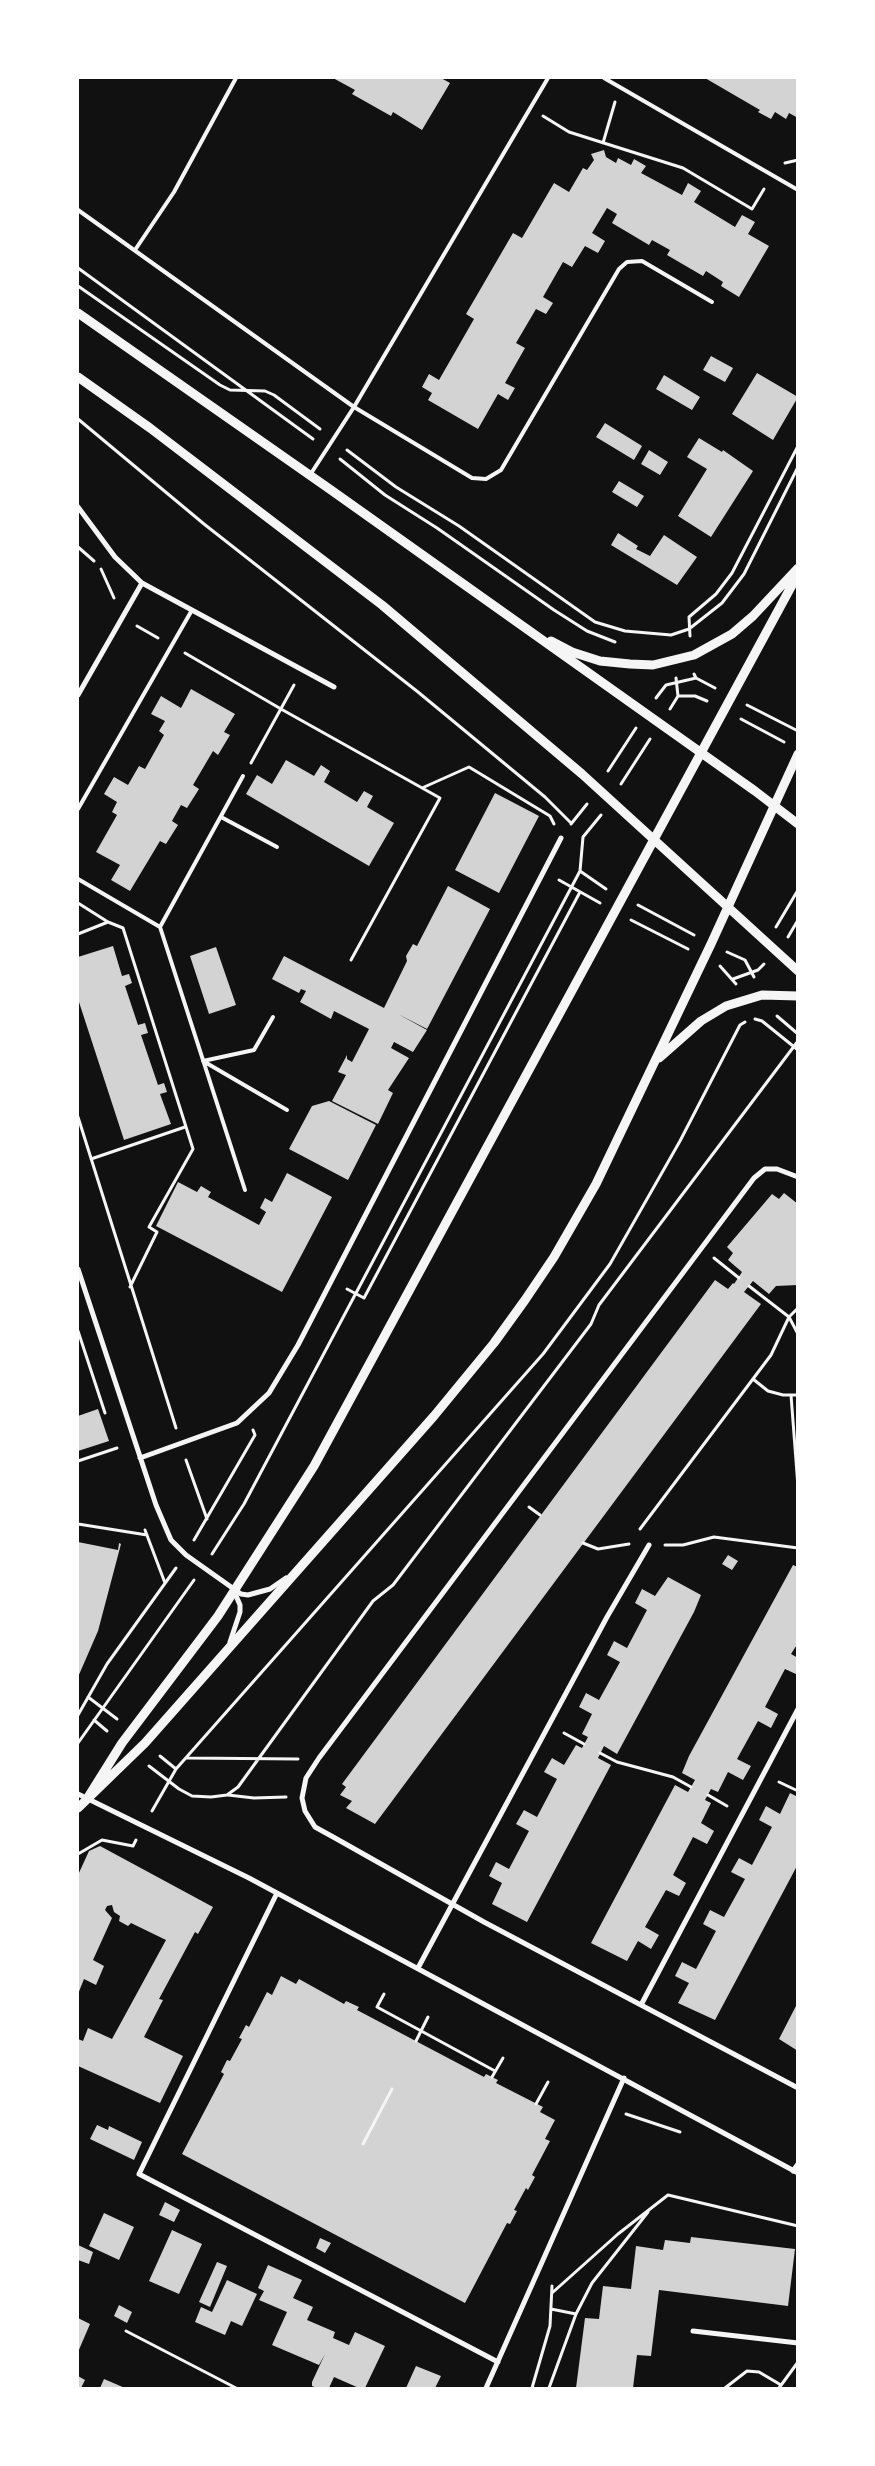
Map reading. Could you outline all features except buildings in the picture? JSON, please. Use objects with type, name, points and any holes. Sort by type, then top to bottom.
[{"type":"street","points":[[78,313],[702,753],[798,824]]},
{"type":"street","points":[[78,377],[196,462],[382,606],[512,713],[654,838],[798,970]]},
{"type":"street","points":[[78,507],[115,557],[142,583],[334,687]]},
{"type":"street","points":[[524,628],[572,652],[600,661],[653,665],[674,661],[694,655],[732,634],[753,616],[798,568]]},
{"type":"street","points":[[86,1799],[122,1743],[190,1657],[314,1466],[798,574]]},
{"type":"street","points":[[78,695],[142,583]]},
{"type":"street","points":[[78,1808],[135,1754],[434,1416],[494,1343],[525,1300],[554,1257],[596,1184],[711,944],[798,754]]},
{"type":"street","points":[[140,1458],[237,1423],[269,1394],[331,1281],[560,836]]},
{"type":"street","points":[[655,1062],[701,1021],[726,1006],[762,995],[798,996]]},
{"type":"street","points":[[798,1177],[777,1169],[765,1169],[754,1178],[319,1758],[306,1778],[302,1798],[305,1811],[315,1827],[452,1905],[798,2088]]},
{"type":"street","points":[[78,1269],[140,1458],[164,1526],[171,1540],[186,1556],[234,1591],[248,1595],[270,1589],[303,1563]]},
{"type":"street","points":[[418,1968],[607,1618],[649,1545]]},
{"type":"street","points":[[224,1654],[235,1631],[240,1612],[240,1605],[234,1591]]},
{"type":"street","points":[[641,2005],[798,1709]]},
{"type":"street","points":[[78,1794],[277,1893],[624,2078],[795,2172],[798,2164]]},
{"type":"street","points":[[277,1893],[140,2174],[498,2362]]},
{"type":"street","points":[[486,2388],[624,2078]]},
{"type":"street","points":[[693,2331],[798,2343]]},
{"type":"lane","points":[[135,250],[174,192],[236,78]]},
{"type":"lane","points":[[310,475],[354,406],[548,78]]},
{"type":"lane","points":[[604,78],[798,190]]},
{"type":"lane","points":[[78,210],[354,406],[472,478],[486,479],[501,470],[619,269],[627,262],[642,262],[712,302]]},
{"type":"lane","points":[[78,809],[192,610]]},
{"type":"lane","points":[[160,927],[243,776]]},
{"type":"lane","points":[[221,817],[277,847]]},
{"type":"lane","points":[[78,880],[160,927],[245,1190]]},
{"type":"lane","points":[[203,1061],[254,1050],[274,1016]]},
{"type":"lane","points":[[203,1061],[287,1110]]},
{"type":"path","points":[[603,143],[620,87]]},
{"type":"path","points":[[530,108],[569,132],[683,168],[752,209],[772,175]]},
{"type":"path","points":[[78,268],[250,391],[385,495],[437,528],[587,631],[618,642]]},
{"type":"path","points":[[78,286],[220,385],[230,390],[264,391],[274,395],[396,487],[458,526],[588,618],[610,627],[644,634],[671,635],[689,629],[722,603],[744,574],[798,467]]},
{"type":"path","points":[[78,419],[204,524],[418,692],[545,797],[583,838]]},
{"type":"path","points":[[689,622],[689,617],[716,594],[732,573],[798,446]]},
{"type":"path","points":[[78,546],[100,565],[122,617],[155,636]]},
{"type":"path","points":[[192,656],[281,709],[440,798],[351,960]]},
{"type":"path","points":[[243,776],[302,670]]},
{"type":"path","points":[[422,788],[469,767],[550,816],[560,836],[582,813],[666,685],[696,678]]},
{"type":"path","points":[[78,1743],[203,1568],[244,1504],[580,871],[583,838],[678,696]]},
{"type":"path","points":[[580,871],[622,896],[711,944],[745,960],[766,1006],[798,1034]]},
{"type":"path","points":[[571,886],[724,969],[739,988]]},
{"type":"path","points":[[331,1281],[364,1298],[580,892]]},
{"type":"path","points":[[78,903],[108,922],[123,928],[193,1149],[149,1227],[158,1232],[130,1287]]},
{"type":"path","points":[[78,934],[108,922]]},
{"type":"path","points":[[176,1769],[544,1354],[610,1264],[680,1141],[740,1025],[752,1018],[762,1020],[798,1050]]},
{"type":"path","points":[[227,1795],[238,1787],[373,1601],[393,1586],[591,1324],[599,1305],[798,1041]]},
{"type":"path","points":[[78,1117],[130,1287],[207,1519]]},
{"type":"path","points":[[91,1159],[185,1127]]},
{"type":"path","points":[[701,1249],[739,1278]]},
{"type":"path","points":[[749,1286],[789,1317],[798,1334]]},
{"type":"path","points":[[639,1531],[771,1356],[789,1317],[798,1308]]},
{"type":"path","points":[[78,1349],[82,1346]]},
{"type":"path","points":[[753,1379],[768,1391],[783,1395],[798,1395]]},
{"type":"path","points":[[791,1395],[798,1487]]},
{"type":"path","points":[[78,1461],[117,1448]]},
{"type":"path","points":[[78,1524],[147,1535]]},
{"type":"path","points":[[629,1544],[634,1537]]},
{"type":"path","points":[[583,1543],[598,1549],[629,1544],[683,1545],[714,1537],[798,1548]]},
{"type":"path","points":[[94,1720],[122,1743]]},
{"type":"path","points":[[551,1724],[584,1744]]},
{"type":"path","points":[[600,1753],[617,1762],[673,1777],[691,1787]]},
{"type":"path","points":[[135,1754],[178,1790],[192,1796],[211,1797],[227,1795],[254,1798],[302,1798]]},
{"type":"path","points":[[186,1758],[319,1758]]},
{"type":"path","points":[[779,1782],[798,1791]]},
{"type":"path","points":[[708,1795],[741,1814]]},
{"type":"path","points":[[384,1994],[377,2007],[495,2070]]},
{"type":"path","points":[[416,2041],[428,2018]]},
{"type":"path","points":[[492,2077],[503,2058]]},
{"type":"path","points":[[536,2104],[548,2082]]},
{"type":"path","points":[[363,2144],[392,2089]]},
{"type":"path","points":[[610,2109],[683,2133]]},
{"type":"path","points":[[623,2123],[627,2115]]},
{"type":"path","points":[[552,2293],[668,2195],[798,2226]]},
{"type":"path","points":[[549,2388],[576,2314],[592,2283],[651,2208]]},
{"type":"path","points":[[532,2388],[550,2326],[551,2278]]},
{"type":"path","points":[[551,2309],[576,2314]]},
{"type":"path","points":[[126,2331],[236,2388]]},
{"type":"path","points":[[725,2388],[747,2371],[759,2372],[780,2387],[798,2362]]}]
